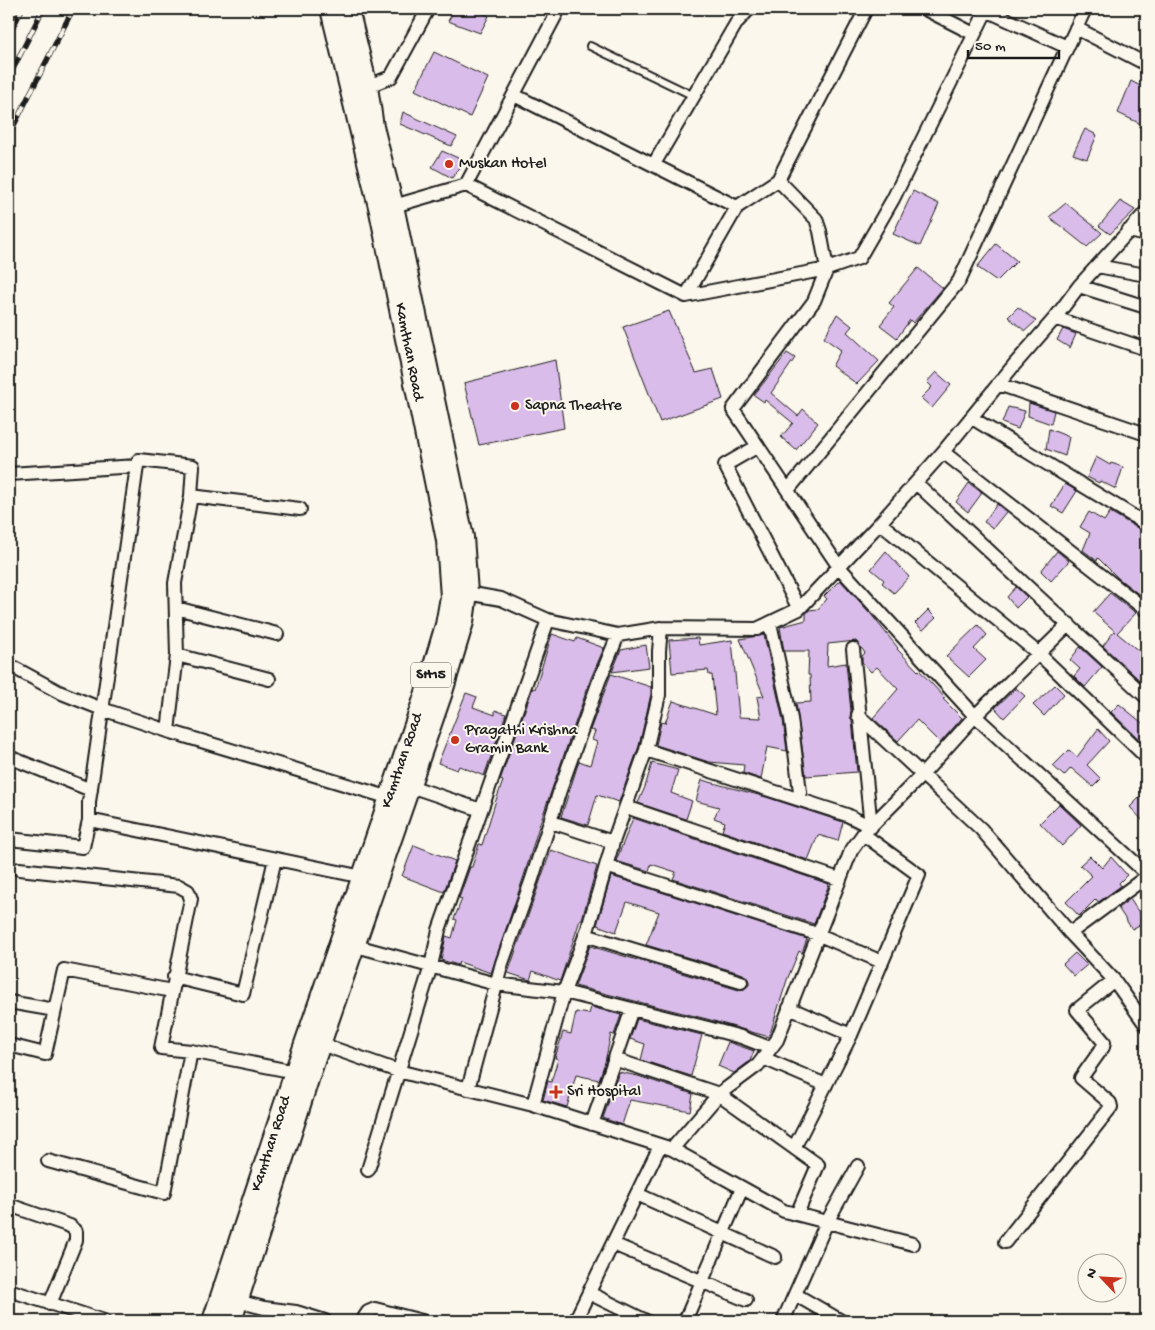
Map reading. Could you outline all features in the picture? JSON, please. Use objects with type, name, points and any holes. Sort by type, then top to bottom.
[{"type":"main road","name":"Kamthan Road","points":[[331,9],[359,90]]},
{"type":"main road","name":"Kamthan Road","points":[[230,1321],[229,1299],[295,1072],[348,943],[401,795],[433,669],[446,625],[459,595],[447,540],[432,430],[387,208],[359,90],[348,9]]},
{"type":"main road","name":"Kamthan Road","points":[[213,1321],[244,1277],[320,1044],[348,943],[363,877],[401,795]]},
{"type":"street","points":[[359,90],[391,77],[428,9]]},
{"type":"street","points":[[466,185],[559,9]]},
{"type":"street","points":[[654,164],[737,22],[749,9]]},
{"type":"street","points":[[686,296],[737,207],[778,180],[866,9]]},
{"type":"street","points":[[925,9],[974,34]]},
{"type":"street","points":[[387,208],[466,185],[686,296],[827,269],[859,258],[893,199],[987,9],[1067,47]]},
{"type":"street","points":[[788,490],[959,281],[1085,9]]},
{"type":"street","points":[[1076,28],[1146,64]]},
{"type":"street","points":[[514,94],[737,207]]},
{"type":"street","points":[[778,180],[816,218],[827,269],[814,301],[733,409],[839,567],[975,716],[1146,873]]},
{"type":"street","points":[[459,595],[501,599],[548,620],[618,635],[661,628],[758,629],[800,609],[943,452],[1055,318],[1079,286],[1146,212]]},
{"type":"street","points":[[1128,231],[1146,235]]},
{"type":"street","points":[[1097,266],[1146,276]]},
{"type":"street","points":[[1079,286],[1146,307]]},
{"type":"street","points":[[1055,318],[1146,349]]},
{"type":"street","points":[[998,384],[1146,434]]},
{"type":"street","points":[[972,418],[1146,524]]},
{"type":"street","points":[[758,446],[724,465],[800,609]]},
{"type":"street","points":[[943,452],[1146,610]]},
{"type":"street","points":[[9,839],[83,847],[89,820],[91,790],[102,709],[139,460],[193,466],[191,496],[175,583],[177,655],[168,731]]},
{"type":"street","points":[[9,474],[137,466]]},
{"type":"street","points":[[916,482],[1146,697]]},
{"type":"street","points":[[191,496],[300,509]]},
{"type":"street","points":[[880,523],[1039,654],[1146,757]]},
{"type":"street","points":[[176,608],[277,634]]},
{"type":"street","points":[[368,1170],[431,966],[439,930],[548,620]]},
{"type":"street","points":[[770,623],[791,719],[801,800]]},
{"type":"street","points":[[575,1321],[637,1194],[666,1147],[719,1094],[758,1065],[777,1040],[851,851],[867,830],[922,775],[975,716],[1070,624]]},
{"type":"street","points":[[533,1105],[564,992],[585,935],[606,866],[646,750],[659,695],[661,628]]},
{"type":"street","points":[[468,1089],[502,963],[595,690],[618,635]]},
{"type":"street","points":[[853,649],[867,830]]},
{"type":"street","points":[[177,655],[269,679]]},
{"type":"street","points":[[9,665],[59,692],[102,709],[168,731],[401,795],[482,810]]},
{"type":"street","points":[[858,715],[982,829],[1070,933],[1114,980],[1146,1025]]},
{"type":"street","points":[[646,750],[847,816],[867,830],[919,876],[851,1035],[794,1148]]},
{"type":"street","points":[[9,757],[91,790]]},
{"type":"street","points":[[626,807],[839,879]]},
{"type":"street","points":[[89,820],[363,877]]},
{"type":"street","points":[[550,822],[614,842]]},
{"type":"street","points":[[174,977],[243,994],[275,859]]},
{"type":"street","points":[[606,866],[817,934],[882,962]]},
{"type":"street","points":[[19,869],[179,886],[188,891],[191,899],[161,1048],[191,1051],[295,1072]]},
{"type":"street","points":[[1070,933],[1146,877]]},
{"type":"street","points":[[585,935],[741,982]]},
{"type":"street","points":[[348,943],[496,984],[564,992],[741,1037],[826,1085]]},
{"type":"street","points":[[9,1045],[44,1054],[64,970],[172,991]]},
{"type":"street","points":[[1005,1242],[1111,1107],[1110,1103],[1081,1078],[1104,1042],[1077,1010],[1114,980]]},
{"type":"street","points":[[9,1002],[55,1010]]},
{"type":"street","points":[[789,1008],[851,1035]]},
{"type":"street","points":[[592,1124],[632,1009]]},
{"type":"street","points":[[320,1044],[398,1071],[533,1105],[666,1147],[784,1211],[913,1244]]},
{"type":"street","points":[[48,1160],[164,1194],[191,1051]]},
{"type":"street","points":[[614,1060],[719,1094],[818,1165],[797,1214]]},
{"type":"street","points":[[783,1321],[827,1222],[858,1166]]},
{"type":"street","points":[[686,1321],[742,1188]]},
{"type":"street","points":[[637,1194],[776,1257]]},
{"type":"street","points":[[9,1205],[70,1226],[76,1231],[76,1240],[50,1304]]},
{"type":"street","points":[[613,1244],[746,1300]]},
{"type":"street","points":[[9,1290],[104,1321]]},
{"type":"street","points":[[589,1294],[640,1320]]},
{"type":"street","points":[[796,1295],[841,1321]]},
{"type":"street","points":[[229,1299],[264,1308],[296,1312],[325,1321]]},
{"type":"street","points":[[362,1321],[368,1312],[375,1310],[422,1321]]},
{"type":"lane","points":[[590,46],[694,96]]},
{"type":"building","points":[[455,9],[474,9],[489,16],[480,33],[448,21]]},
{"type":"building","points":[[434,52],[488,78],[470,117],[415,90]]},
{"type":"building","points":[[1131,81],[1146,89],[1146,120],[1143,125],[1118,113]]},
{"type":"building","points":[[403,112],[457,137],[451,146],[400,124]]},
{"type":"building","points":[[1085,129],[1097,135],[1087,159],[1073,154]]},
{"type":"building","name":"Muskan Hotel","points":[[442,151],[465,161],[452,178],[432,167]]},
{"type":"building","points":[[913,191],[939,204],[920,246],[893,234]]},
{"type":"building","points":[[1120,201],[1135,210],[1110,234],[1099,226]]},
{"type":"building","points":[[1066,203],[1102,233],[1087,247],[1049,217]]},
{"type":"building","points":[[996,244],[1017,261],[997,281],[977,267]]},
{"type":"building","points":[[918,268],[943,288],[913,323],[910,320],[897,338],[880,325],[894,307],[889,303]]},
{"type":"building","points":[[1018,307],[1036,321],[1025,331],[1008,317]]},
{"type":"building","points":[[669,311],[696,373],[713,369],[723,399],[660,422],[623,327]]},
{"type":"building","points":[[837,314],[852,326],[847,332],[879,361],[857,384],[832,366],[841,350],[824,338]]},
{"type":"building","points":[[1063,329],[1076,334],[1070,348],[1057,340]]},
{"type":"building","points":[[787,353],[795,358],[771,393],[798,416],[803,409],[818,423],[796,450],[781,437],[793,423],[765,400],[764,402],[754,395]]},
{"type":"building","name":"Sapna Theatre","points":[[555,360],[564,428],[479,445],[464,383]]},
{"type":"building","points":[[936,372],[951,385],[932,408],[921,398],[932,387],[927,382]]},
{"type":"building","points":[[1029,403],[1054,411],[1051,424],[1028,416]]},
{"type":"building","points":[[1008,407],[1025,411],[1018,429],[1002,423]]},
{"type":"building","points":[[1049,429],[1069,437],[1065,456],[1046,449]]},
{"type":"building","points":[[1096,457],[1110,465],[1111,463],[1123,467],[1116,489],[1087,477]]},
{"type":"building","points":[[969,483],[982,493],[968,512],[956,502]]},
{"type":"building","points":[[1065,484],[1077,491],[1063,513],[1051,506]]},
{"type":"building","points":[[997,504],[1006,512],[993,528],[984,522]]},
{"type":"building","points":[[1089,512],[1104,521],[1110,512],[1146,533],[1145,599],[1118,578],[1098,558],[1097,561],[1083,550],[1090,533],[1080,527]]},
{"type":"building","points":[[886,551],[909,577],[894,593],[882,583],[884,580],[871,569]]},
{"type":"building","points":[[1057,551],[1069,561],[1051,581],[1041,571]]},
{"type":"building","points":[[840,580],[870,613],[897,649],[919,670],[962,718],[940,743],[917,720],[898,741],[873,718],[898,689],[877,667],[871,672],[862,662],[862,656],[865,653],[856,641],[828,644],[827,666],[846,663],[857,772],[806,776],[796,703],[811,702],[810,675],[808,675],[809,651],[784,651],[780,627],[806,620],[806,614],[809,610],[818,609],[827,599],[824,596]]},
{"type":"building","points":[[1016,587],[1027,597],[1016,608],[1007,597]]},
{"type":"building","points":[[1110,593],[1136,613],[1117,633],[1146,657],[1146,686],[1103,646],[1114,631],[1116,632],[1093,612]]},
{"type":"building","points":[[928,610],[936,618],[923,630],[915,623]]},
{"type":"building","points":[[978,625],[987,635],[974,649],[986,660],[969,677],[946,656]]},
{"type":"building","points":[[552,634],[575,642],[577,638],[604,648],[591,678],[539,826],[491,973],[459,962],[458,965],[441,960],[446,936],[452,938],[457,920],[454,919],[462,899],[459,898],[479,844],[482,845],[503,781],[500,780],[532,690],[533,688],[535,689]]},
{"type":"building","points":[[764,635],[783,720],[787,751],[767,747],[761,779],[743,773],[744,765],[709,762],[656,745],[661,722],[665,723],[673,701],[716,715],[712,675],[709,675],[708,670],[672,673],[669,640],[698,638],[699,645],[732,640],[739,717],[761,718],[757,697],[764,696],[740,639]]},
{"type":"building","points":[[646,645],[649,667],[612,672],[621,650]]},
{"type":"building","points":[[1080,647],[1102,667],[1085,687],[1074,676],[1080,669],[1070,660]]},
{"type":"building","points":[[611,674],[651,687],[651,694],[639,746],[619,802],[597,795],[588,825],[561,817],[579,761],[590,765],[597,742],[592,740],[595,731],[590,730]]},
{"type":"building","points":[[1055,685],[1064,694],[1044,716],[1033,705]]},
{"type":"building","points":[[1016,688],[1025,696],[1004,718],[995,708]]},
{"type":"building","points":[[466,693],[477,697],[473,707],[495,715],[495,710],[506,714],[484,776],[459,766],[457,770],[438,763]]},
{"type":"building","points":[[1119,704],[1146,726],[1146,746],[1111,712]]},
{"type":"building","points":[[1098,729],[1109,741],[1087,765],[1101,779],[1093,787],[1071,768],[1064,776],[1053,766],[1069,750],[1077,757]]},
{"type":"building","points":[[652,763],[678,770],[671,793],[692,801],[686,819],[638,803]]},
{"type":"building","points":[[702,780],[766,797],[843,822],[838,841],[818,835],[808,860],[722,831],[725,822],[714,818],[719,807],[696,801]]},
{"type":"building","points":[[1146,791],[1146,824],[1130,807]]},
{"type":"building","points":[[1059,804],[1081,825],[1062,846],[1040,823]]},
{"type":"building","points":[[633,818],[829,884],[814,924],[673,879],[676,872],[651,864],[649,871],[616,861]]},
{"type":"building","points":[[414,845],[455,861],[444,892],[402,876]]},
{"type":"building","points":[[551,850],[597,866],[582,919],[580,920],[560,981],[533,971],[530,980],[508,973]]},
{"type":"building","points":[[1090,856],[1102,868],[1111,857],[1127,875],[1119,883],[1121,886],[1100,901],[1098,902],[1096,899],[1079,916],[1066,902],[1092,876],[1080,865]]},
{"type":"building","points":[[611,876],[807,939],[802,953],[799,951],[787,980],[769,1037],[707,1019],[575,986],[590,946],[739,990],[743,990],[749,985],[749,980],[743,974],[646,945],[659,912],[627,902],[616,932],[597,925]]},
{"type":"building","points":[[1130,899],[1145,922],[1132,929],[1118,908]]},
{"type":"building","points":[[1075,953],[1087,965],[1074,976],[1063,964]]},
{"type":"building","points":[[591,1007],[621,1015],[614,1035],[611,1034],[599,1080],[576,1075],[567,1107],[543,1100],[548,1081],[551,1082],[558,1059],[555,1058],[563,1032],[571,1034],[576,1012],[589,1014]]},
{"type":"building","points":[[637,1019],[702,1035],[691,1076],[641,1060],[645,1044],[630,1039]]},
{"type":"building","points":[[728,1042],[754,1051],[750,1061],[734,1073],[718,1066]]},
{"type":"building","points":[[619,1072],[638,1076],[693,1094],[690,1111],[630,1100],[622,1125],[603,1118]]},
{"type":"railway","points":[[9,35],[22,9]]},
{"type":"railway","points":[[9,77],[43,9]]},
{"type":"railway","points":[[9,135],[73,9]]},
{"type":"place","name":"Muskan Hotel","points":[[449,164]]},
{"type":"place","name":"Sapna Theatre","points":[[515,406]]},
{"type":"place","name":"Pragathi Krishna Gramin Bank","points":[[455,740]]},
{"type":"place","name":"Sri Hospital","points":[[556,1092]]}]
